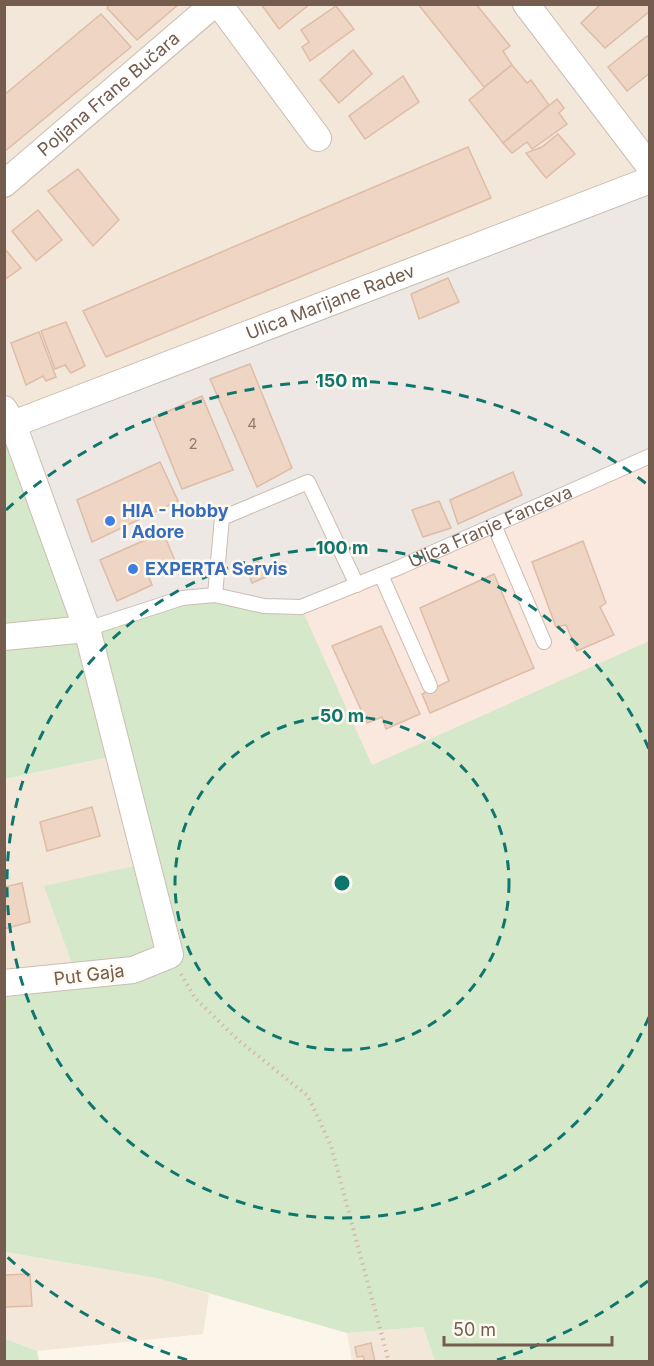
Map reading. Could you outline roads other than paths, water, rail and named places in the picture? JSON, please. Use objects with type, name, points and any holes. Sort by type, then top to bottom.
[{"type":"street","name":"Poljana Frane Bučara","points":[[4,184],[214,4]]},
{"type":"street","points":[[219,4],[318,138]]},
{"type":"street","points":[[526,4],[650,168]]},
{"type":"street","name":"Ulica Marijane Radev","points":[[9,416],[650,180]]},
{"type":"street","points":[[4,637],[87,629],[9,416]]},
{"type":"street","name":"Put Gaja","points":[[4,983],[133,970],[170,955],[87,629]]},
{"type":"lane","name":"Ulica Franje Fanceva","points":[[87,629],[182,598],[215,595],[264,606],[301,607],[381,575],[650,456]]},
{"type":"lane","points":[[215,595],[222,518],[308,482],[357,585]]},
{"type":"lane","points":[[494,525],[544,642]]},
{"type":"lane","points":[[381,575],[430,686]]},
{"type":"place","name":"HIA - Hobby I Adore","points":[[110,521]]},
{"type":"place","name":"EXPERTA Servis","points":[[133,569]]}]
